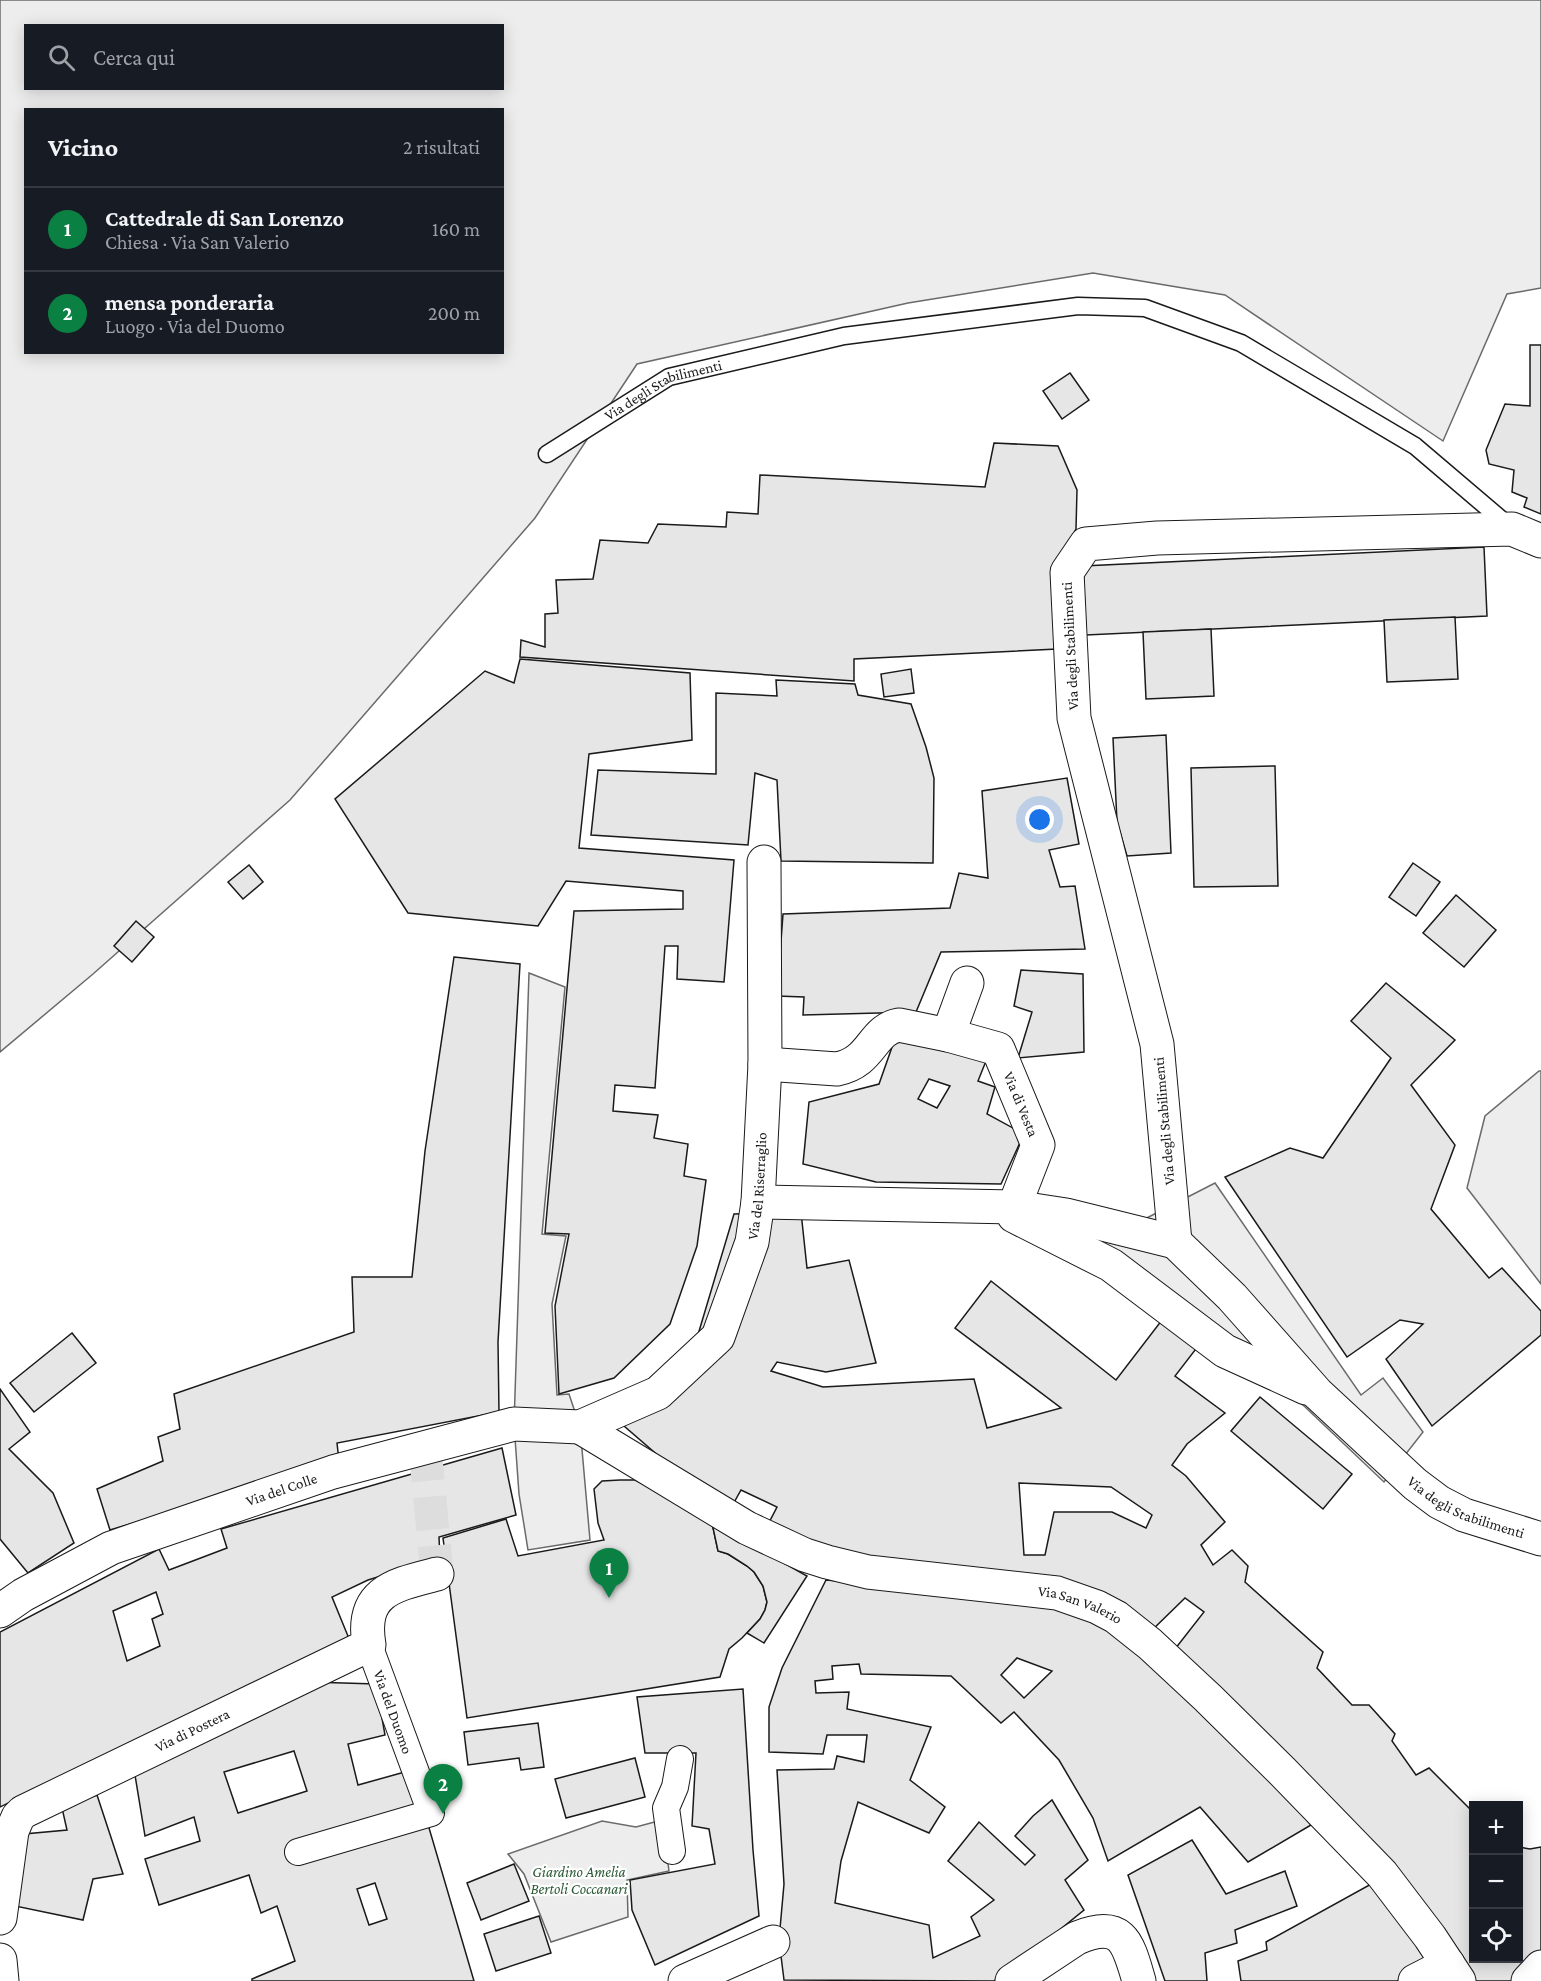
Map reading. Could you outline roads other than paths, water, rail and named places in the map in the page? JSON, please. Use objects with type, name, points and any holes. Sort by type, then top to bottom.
[{"type":"street","name":"Via degli Stabilimenti","points":[[1175,1242],[1157,1044],[1074,718],[1067,572],[1086,544],[1157,538],[1527,535]]},
{"type":"street","name":"Via del Riserraglio","points":[[580,1427],[658,1393],[718,1337],[752,1242],[758,1202],[765,1064],[764,862]]},
{"type":"street","points":[[948,1035],[967,983]]},
{"type":"street","name":"Via di Vesta","points":[[765,1064],[837,1069],[845,1067],[866,1054],[882,1033],[899,1024],[998,1049],[1038,1145],[1003,1206]]},
{"type":"street","points":[[758,1202],[1003,1206],[1066,1215],[1175,1242],[1232,1297],[1317,1393]]},
{"type":"street","points":[[1003,1206],[1111,1265],[1225,1351],[1317,1393]]},
{"type":"street","name":"Via degli Stabilimenti","points":[[1317,1393],[1415,1484],[1439,1502],[1464,1515],[1541,1539]]},
{"type":"street","name":"Via del Colle","points":[[0,1611],[23,1595],[111,1548],[333,1472],[514,1424],[580,1427]]},
{"type":"street","name":"Via San Valerio","points":[[580,1427],[747,1528],[805,1555],[868,1572],[1058,1593],[1097,1607],[1116,1617],[1150,1644],[1208,1698],[1349,1839],[1397,1893],[1454,1972]]},
{"type":"street","points":[[369,1645],[368,1617],[381,1595],[403,1583],[437,1574]]},
{"type":"street","name":"Via del Duomo","points":[[298,1852],[431,1813],[369,1645]]},
{"type":"street","name":"Via di Postera","points":[[0,1918],[12,1831],[18,1817],[30,1808],[369,1645]]},
{"type":"street","points":[[672,1851],[666,1808],[675,1787],[680,1759]]},
{"type":"street","points":[[1012,1981],[1077,1938],[1103,1931],[1113,1933],[1127,1944],[1139,1981]]},
{"type":"street","points":[[684,1981],[772,1942]]},
{"type":"street","points":[[0,1960],[2,1981]]},
{"type":"street","points":[[1415,1981],[1454,1972]]},
{"type":"lane","name":"Via degli Stabilimenti","points":[[547,454],[669,377],[844,336],[1078,306],[1145,308],[1241,343],[1405,440],[1527,535]]},
{"type":"tunnel","points":[[425,1448],[437,1574]]},
{"type":"place","name":"Cattedrale di San Lorenzo","points":[[609,1598]]},
{"type":"place","name":"mensa ponderaria","points":[[443,1814]]},
{"type":"park label","name":"Giardino Amelia Bertoli Coccanari","points":[[579,1880]]}]
